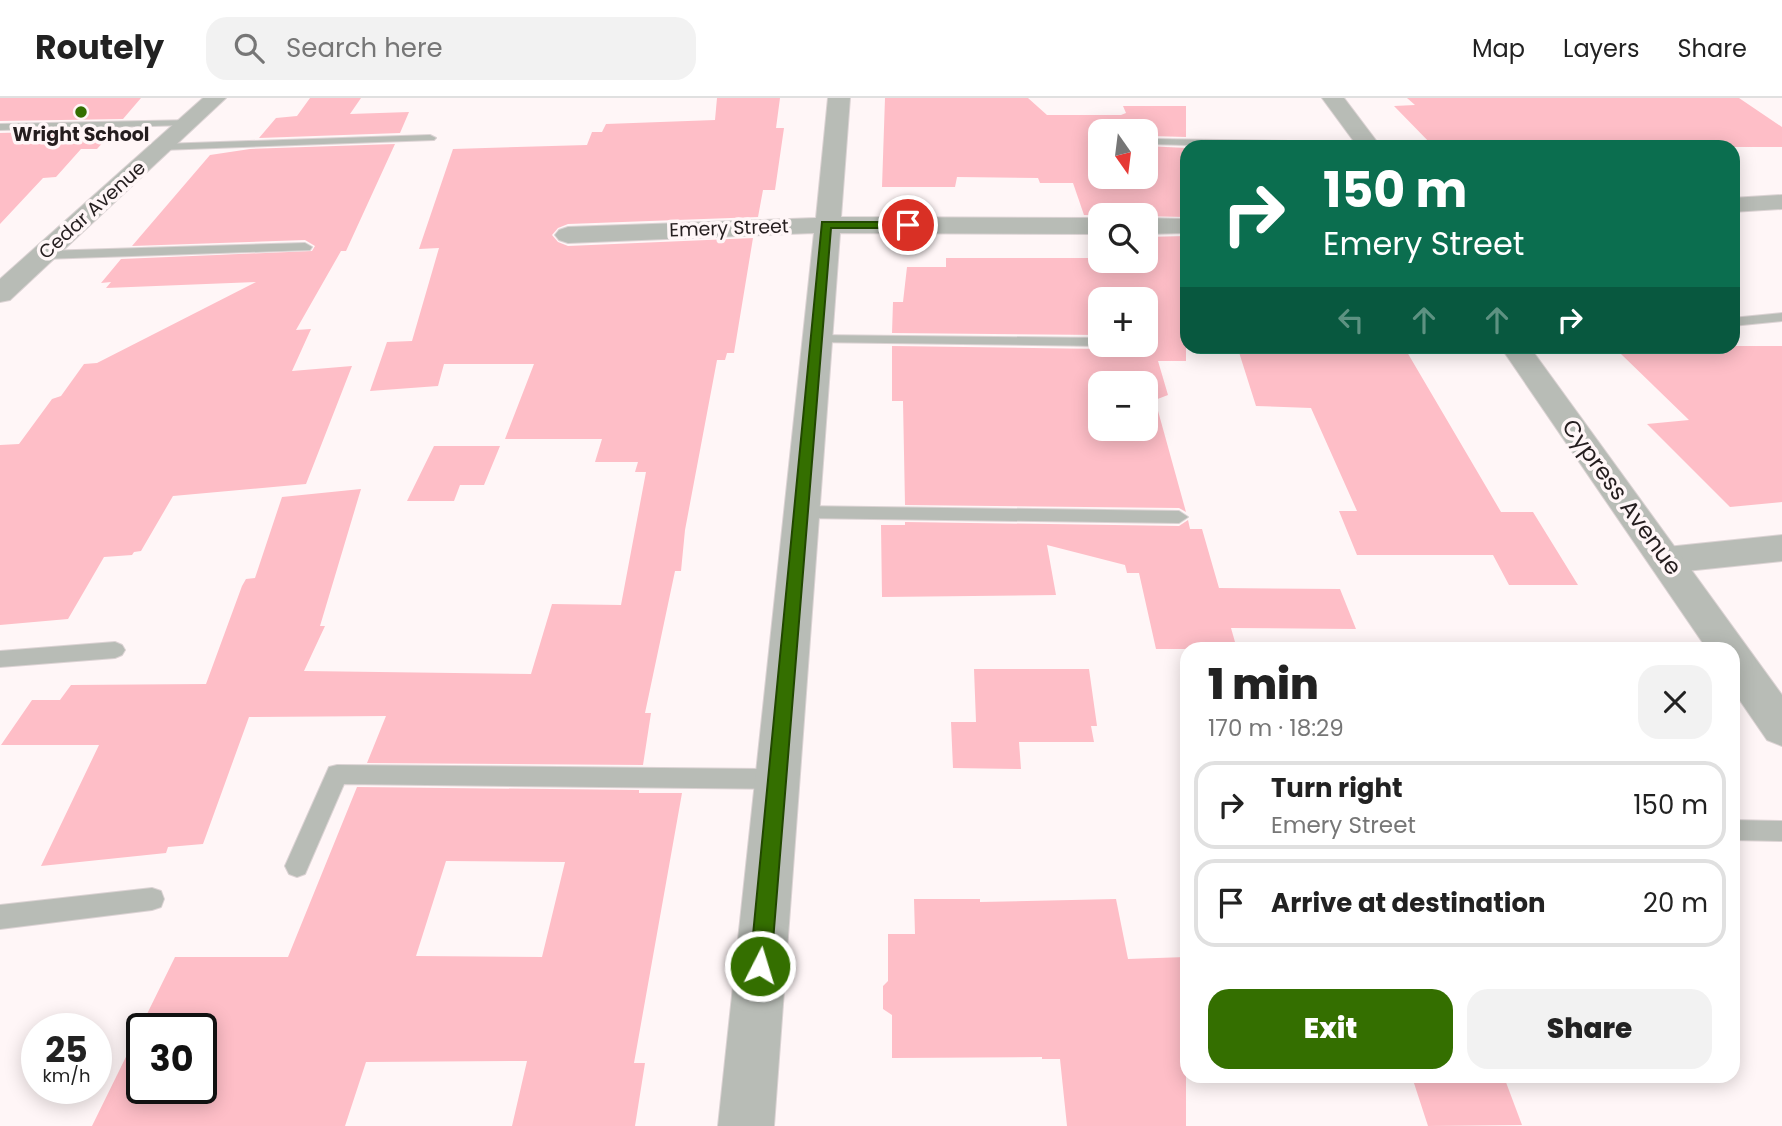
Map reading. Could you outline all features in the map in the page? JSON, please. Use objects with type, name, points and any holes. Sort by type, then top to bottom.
[{"type":"street","name":"Cedar Avenue","points":[[0,294],[215,98]]},
{"type":"street","points":[[746,1126],[839,98]]},
{"type":"street","points":[[1333,98],[1364,140]]},
{"type":"street","points":[[1740,205],[1782,202]]},
{"type":"street","name":"Emery Street","points":[[568,235],[826,225],[1088,226]]},
{"type":"street","points":[[1158,226],[1180,226]]},
{"type":"street","points":[[12,253],[45,253]]},
{"type":"street","name":"Cypress Avenue","points":[[1520,354],[1723,642]]},
{"type":"street","points":[[1667,560],[1782,548]]},
{"type":"street","points":[[1740,668],[1782,728]]},
{"type":"lane","points":[[0,127],[190,122]]},
{"type":"lane","points":[[162,147],[430,138]]},
{"type":"lane","points":[[1158,142],[1180,143]]},
{"type":"lane","points":[[45,253],[305,247]]},
{"type":"lane","points":[[1740,321],[1782,317]]},
{"type":"lane","points":[[816,339],[1088,342]]},
{"type":"lane","points":[[800,512],[1179,517]]},
{"type":"lane","points":[[0,659],[115,650]]},
{"type":"lane","points":[[297,866],[337,774],[777,779]]},
{"type":"lane","points":[[1740,830],[1782,831]]},
{"type":"lane","points":[[0,917],[152,899]]},
{"type":"building","points":[[0,98],[141,98],[123,119],[0,121]]},
{"type":"building","points":[[310,98],[361,98],[350,114],[409,112],[400,133],[259,138],[276,118],[297,116]]},
{"type":"building","points":[[717,98],[780,98],[776,128],[784,128],[775,190],[763,190],[758,217],[568,224],[558,228],[552,235],[558,242],[568,246],[753,238],[734,353],[727,353],[725,360],[717,360],[685,530],[681,571],[675,571],[645,713],[651,713],[643,765],[367,763],[386,716],[249,717],[203,844],[168,847],[166,853],[41,866],[99,745],[1,745],[32,700],[60,700],[71,685],[206,684],[242,586],[246,579],[255,578],[282,497],[361,489],[320,626],[325,626],[304,671],[531,674],[552,604],[621,605],[646,472],[635,472],[638,462],[595,462],[602,439],[505,439],[534,364],[444,364],[438,386],[370,391],[387,342],[412,341],[439,248],[419,249],[453,149],[587,145],[592,132],[602,132],[606,124],[715,120]]},
{"type":"building","points":[[885,98],[1028,98],[1047,115],[1121,115],[1126,113],[1123,106],[1186,106],[1186,137],[1158,136],[1158,119],[1088,119],[1088,189],[1158,189],[1158,147],[1180,148],[1180,217],[1158,216],[1158,203],[1088,203],[1088,215],[1084,215],[1073,183],[1040,183],[1038,178],[957,177],[955,187],[882,187]]},
{"type":"building","points":[[1407,98],[1739,98],[1782,127],[1782,147],[1740,147],[1740,140],[1427,140],[1394,106],[1415,105]]},
{"type":"building","points":[[114,130],[97,149],[81,149],[56,177],[43,178],[0,224],[0,133]]},
{"type":"building","points":[[395,144],[346,251],[341,251],[296,330],[311,329],[292,371],[352,366],[306,484],[173,496],[141,551],[132,555],[104,557],[68,619],[0,625],[0,445],[19,444],[52,399],[61,396],[84,364],[97,363],[256,282],[106,288],[111,282],[101,283],[121,259],[312,251],[315,246],[305,240],[132,246],[210,155],[250,149]]},
{"type":"building","points":[[1180,236],[1180,354],[1186,354],[1186,361],[1158,361],[1168,395],[1158,399],[1158,371],[1088,371],[1088,441],[1158,441],[1158,411],[1186,512],[1179,508],[905,505],[903,401],[892,401],[892,346],[1088,349],[1088,357],[1158,357],[1158,287],[1088,287],[1088,335],[892,333],[893,302],[903,302],[907,267],[946,267],[946,258],[1088,258],[1088,273],[1158,273],[1158,237]]},
{"type":"building","points":[[1740,346],[1782,346],[1782,502],[1730,507],[1647,424],[1689,420],[1621,354],[1740,354]]},
{"type":"building","points":[[1240,354],[1408,354],[1501,512],[1533,512],[1578,585],[1509,585],[1493,555],[1357,555],[1339,511],[1357,511],[1311,408],[1256,406]]},
{"type":"building","points":[[434,446],[500,446],[484,485],[460,485],[454,501],[407,501]]},
{"type":"building","points":[[1188,520],[1190,529],[1202,529],[1219,588],[1340,589],[1356,629],[1231,628],[1235,642],[1180,642],[1180,649],[1156,649],[1139,573],[1127,573],[1125,565],[1047,545],[1056,595],[882,597],[881,525],[905,525],[905,522],[1179,526]]},
{"type":"building","points":[[974,669],[1089,669],[1097,726],[1091,726],[1094,742],[1019,742],[1021,769],[953,768],[951,722],[976,722]]},
{"type":"building","points":[[357,787],[639,790],[639,793],[682,793],[634,1063],[645,1063],[635,1126],[512,1126],[527,1061],[366,1062],[345,1126],[92,1126],[103,1104],[112,1104],[112,1085],[126,1057],[126,1104],[217,1104],[217,1013],[147,1013],[175,957],[288,957]],"holes":[[[446,861],[565,862],[542,957],[416,956]]]},
{"type":"building","points":[[914,899],[980,899],[980,902],[1116,899],[1128,959],[1180,957],[1180,1083],[1186,1083],[1186,1126],[1067,1126],[1060,1059],[892,1058],[892,1015],[883,1009],[883,986],[888,981],[888,934],[915,934]]},
{"type":"building","points":[[1414,1083],[1506,1083],[1522,1125],[1428,1126]]},
{"type":"place","name":"Wright School","points":[[81,112]]},
{"type":"route","points":[[760,966],[826,225],[908,225]]}]
